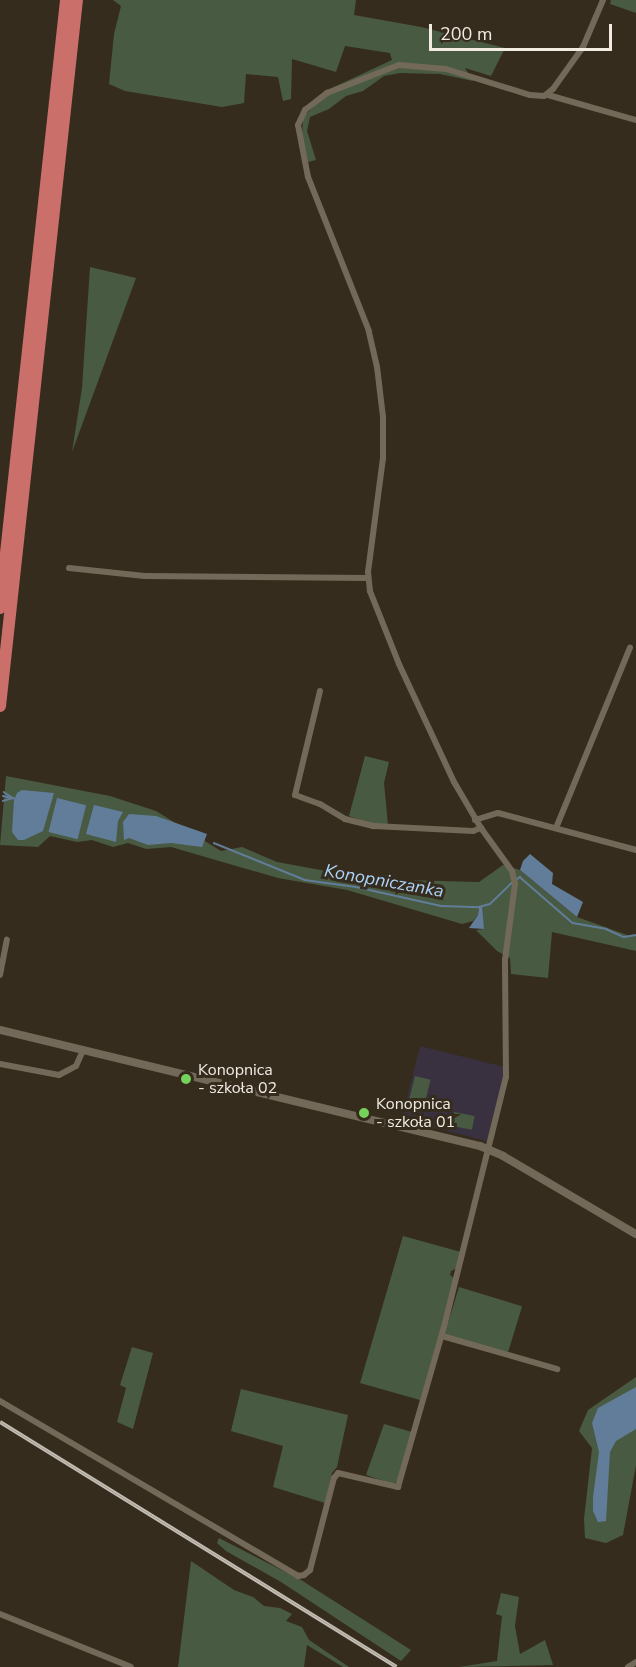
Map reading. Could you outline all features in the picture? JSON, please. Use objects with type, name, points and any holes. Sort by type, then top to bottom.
[{"type":"highway","points":[[0,608],[66,0]]},
{"type":"highway","points":[[0,706],[77,0]]},
{"type":"street","points":[[548,95],[583,47],[603,0]]},
{"type":"street","points":[[0,1401],[288,1572],[304,1575],[310,1570],[334,1478],[338,1473],[398,1487],[441,1336],[508,1067],[505,960],[515,881],[453,782],[374,606],[367,578],[382,458],[380,393],[369,331],[303,160],[298,131],[300,118],[311,104],[327,93],[399,65],[446,69],[530,95],[548,95],[636,120]]},
{"type":"street","points":[[69,568],[145,576],[367,578]]},
{"type":"street","points":[[556,828],[630,648]]},
{"type":"street","points":[[320,691],[295,795],[320,804],[345,819],[374,826],[473,831],[481,828]]},
{"type":"street","points":[[476,820],[498,813],[636,850]]},
{"type":"street","points":[[0,975],[7,939]]},
{"type":"street","points":[[3,1031],[489,1149],[636,1234]]},
{"type":"street","points":[[0,1064],[59,1075],[76,1066],[83,1050]]},
{"type":"street","points":[[441,1336],[557,1369]]},
{"type":"street","points":[[0,1614],[132,1667]]},
{"type":"street","points":[[628,1667],[636,1662]]},
{"type":"shaded area","points":[[420,1046],[506,1068],[488,1141],[402,1120]]},
{"type":"green space","points":[[113,0],[356,0],[354,15],[421,27],[505,48],[491,76],[465,68],[473,81],[440,74],[400,73],[384,76],[363,91],[346,96],[329,109],[310,117],[307,131],[316,160],[308,162],[302,136],[303,117],[334,87],[392,60],[390,53],[345,46],[336,72],[292,59],[291,99],[283,101],[278,77],[246,74],[244,103],[222,107],[125,91],[109,84],[114,34],[121,6]]},
{"type":"green space","points":[[611,0],[636,0],[636,13],[610,4]]},
{"type":"green space","points":[[90,267],[136,278],[72,452],[82,388]]},
{"type":"green space","points":[[365,756],[389,762],[384,783],[388,825],[372,824],[349,816]]},
{"type":"green space","points":[[6,776],[110,796],[156,811],[221,851],[242,847],[277,862],[337,873],[386,875],[404,880],[479,882],[503,865],[520,870],[577,917],[630,936],[636,934],[636,951],[552,932],[548,978],[511,974],[510,958],[497,951],[476,930],[484,929],[479,907],[478,915],[473,921],[462,924],[347,890],[278,878],[171,847],[146,849],[128,843],[113,847],[92,840],[77,842],[50,836],[38,847],[0,845]]},
{"type":"green space","points":[[415,1076],[431,1080],[423,1109],[408,1105]]},
{"type":"green space","points":[[454,1112],[475,1116],[472,1130],[451,1126]]},
{"type":"green space","points":[[403,1236],[461,1252],[457,1268],[451,1271],[450,1275],[455,1279],[420,1400],[360,1383]]},
{"type":"green space","points":[[459,1287],[522,1306],[507,1354],[444,1335]]},
{"type":"green space","points":[[132,1347],[153,1353],[133,1429],[117,1422],[126,1388],[120,1385]]},
{"type":"green space","points":[[636,1377],[636,1465],[623,1535],[606,1543],[585,1538],[584,1519],[592,1448],[579,1431],[588,1410]]},
{"type":"green space","points":[[241,1389],[348,1415],[337,1467],[332,1473],[325,1503],[273,1487],[283,1446],[231,1431]]},
{"type":"green space","points":[[384,1424],[412,1432],[397,1482],[393,1484],[366,1475]]},
{"type":"green space","points":[[219,1538],[301,1580],[411,1650],[401,1661],[281,1582],[226,1551],[217,1543]]},
{"type":"green space","points":[[191,1561],[234,1590],[253,1597],[264,1606],[280,1608],[292,1614],[286,1621],[302,1627],[309,1640],[349,1667],[343,1667],[307,1645],[304,1667],[178,1667]]},
{"type":"green space","points":[[501,1593],[519,1597],[515,1626],[520,1654],[545,1640],[553,1665],[459,1667],[497,1661],[502,1616],[496,1614]]},
{"type":"water","points":[[22,790],[54,793],[43,831],[24,840],[18,840],[12,832],[14,800],[17,793]]},
{"type":"water","points":[[57,798],[86,805],[78,839],[49,832]]},
{"type":"water","points":[[94,805],[123,812],[118,821],[116,842],[86,834]]},
{"type":"water","points":[[129,814],[156,816],[207,834],[202,847],[171,843],[148,845],[129,838],[124,840],[123,822]]},
{"type":"water","points":[[530,854],[553,873],[552,884],[583,902],[577,917],[520,870],[523,861]]},
{"type":"water","points":[[482,906],[484,929],[469,928],[478,915],[479,907]]},
{"type":"water","points":[[636,1387],[636,1429],[616,1441],[610,1452],[606,1521],[598,1522],[593,1511],[593,1497],[599,1452],[592,1423],[598,1408]]},
{"type":"waterway","points":[[4,792],[13,798]]},
{"type":"waterway","points":[[3,796],[17,799]]},
{"type":"waterway","points":[[3,801],[13,798]]},
{"type":"waterway","name":"Konopniczanka","points":[[214,843],[305,880],[356,887],[441,906],[479,907],[490,904],[512,883]]},
{"type":"waterway","name":"Konopniczanka","points":[[516,880],[520,877],[573,923],[606,929],[624,937],[636,935]]},
{"type":"railway","points":[[0,1422],[396,1667]]},
{"type":"place","name":"Konopnica - szkoła 02","points":[[186,1079]]},
{"type":"place","name":"Konopnica - szkoła 01","points":[[364,1113]]}]
